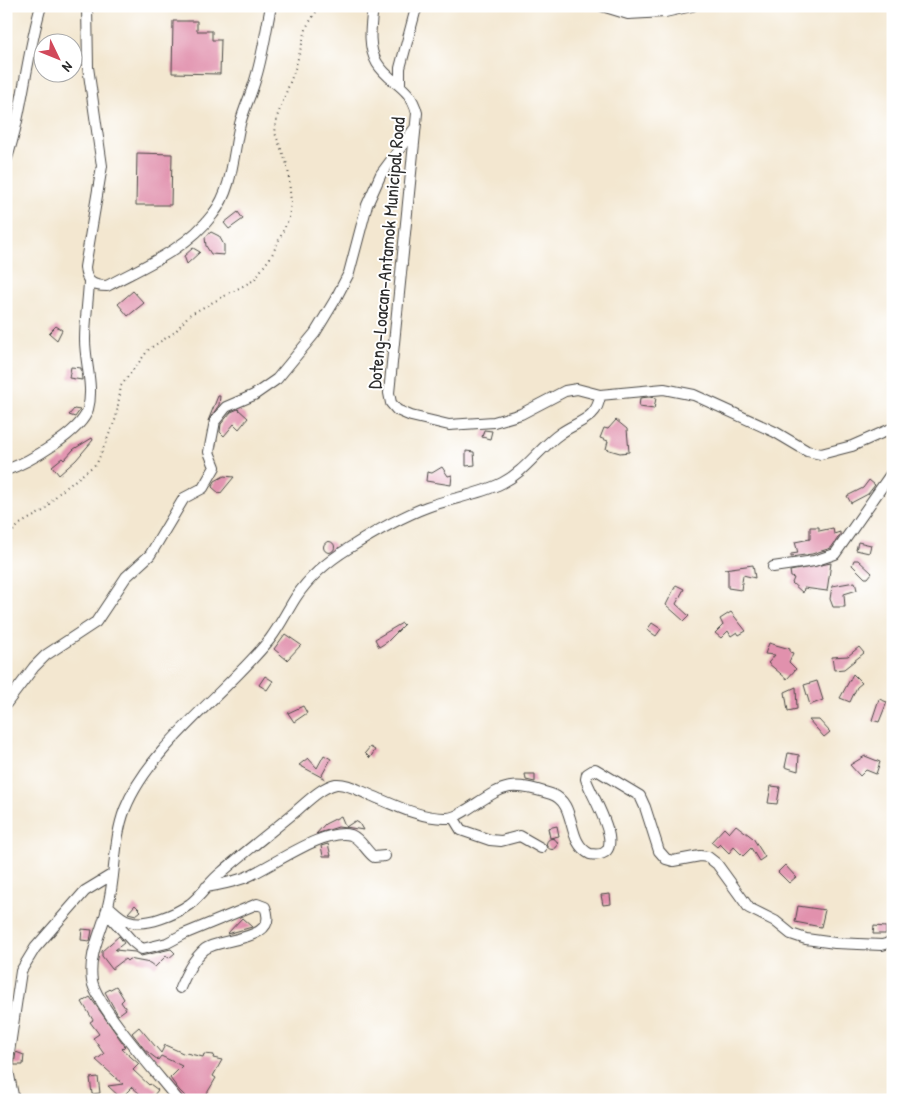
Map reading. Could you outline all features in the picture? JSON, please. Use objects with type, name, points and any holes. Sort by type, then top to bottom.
[{"type":"street","points":[[6,161],[12,143],[33,31],[41,6]]},
{"type":"street","points":[[6,470],[29,461],[72,430],[88,410],[90,398],[85,339],[89,282],[85,267],[102,166],[88,67],[87,6]]},
{"type":"street","points":[[89,282],[99,286],[107,286],[173,251],[214,214],[224,195],[232,168],[241,122],[257,75],[271,6]]},
{"type":"street","name":"Doteng-Loacan-Antamok Municipal Road","points":[[373,6],[370,32],[372,51],[378,63],[400,84],[414,102],[417,113],[389,392],[392,403],[397,410],[411,416],[449,425],[494,422],[521,414],[565,391],[578,389],[600,395],[664,389],[694,395],[774,432],[807,451],[821,454],[852,446],[893,428]]},
{"type":"street","points":[[400,84],[404,50],[415,12],[419,6]]},
{"type":"street","points":[[602,6],[628,14],[665,12],[692,6]]},
{"type":"street","points":[[6,704],[34,667],[46,655],[96,622],[126,577],[150,555],[184,498],[203,488],[215,467],[209,446],[215,421],[221,412],[232,403],[266,388],[288,366],[315,333],[349,272],[367,205],[381,174],[415,128]]},
{"type":"street","points":[[178,1100],[107,1011],[96,993],[92,963],[94,947],[107,909],[124,812],[136,785],[180,733],[271,638],[297,596],[318,570],[350,548],[404,517],[499,485],[515,476],[560,433],[593,414],[600,404],[600,395]]},
{"type":"street","points":[[774,567],[814,561],[835,554],[893,471]]},
{"type":"street","points":[[107,909],[132,922],[149,921],[190,904],[219,874],[308,802],[335,784],[346,786],[403,808],[438,818],[453,817],[500,788],[523,786],[561,798],[566,805],[574,834],[581,846],[590,854],[601,853],[609,844],[609,838],[605,820],[586,779],[590,770],[595,769],[640,796],[646,807],[660,851],[666,860],[673,861],[700,856],[708,858],[717,864],[749,908],[774,921],[791,934],[806,939],[835,943],[882,945],[893,942]]},
{"type":"street","points":[[453,817],[459,828],[468,832],[496,841],[520,836],[542,848]]},
{"type":"street","points":[[206,887],[245,877],[312,843],[344,835],[352,836],[358,840],[374,857],[385,856]]},
{"type":"street","points":[[14,1100],[7,1066],[22,971],[35,948],[85,891],[113,874]]},
{"type":"street","points":[[107,909],[132,941],[142,949],[168,942],[257,904],[265,907],[267,918],[260,930],[245,938],[215,944],[205,949],[195,959],[180,988]]},
{"type":"path","points":[[6,538],[20,524],[43,512],[58,494],[97,463],[116,418],[121,386],[149,349],[175,332],[189,315],[254,280],[272,255],[290,218],[291,203],[288,167],[275,134],[277,117],[295,69],[307,26],[320,6]]},
{"type":"building","points":[[173,21],[197,21],[197,31],[212,31],[212,40],[221,40],[220,74],[172,73]]},
{"type":"building","points":[[137,153],[172,154],[171,205],[136,205]]},
{"type":"building","points":[[238,212],[243,219],[229,229],[224,223]]},
{"type":"building","points":[[211,232],[219,236],[224,245],[224,255],[211,254],[206,246],[205,237]]},
{"type":"building","points":[[193,248],[200,252],[187,264],[184,256]]},
{"type":"building","points":[[133,291],[144,303],[128,316],[118,304]]},
{"type":"building","points":[[56,326],[62,330],[57,340],[49,333]]},
{"type":"building","points":[[71,367],[81,368],[82,380],[69,378]]},
{"type":"building","points":[[218,396],[220,396],[219,405],[208,421]]},
{"type":"building","points":[[640,398],[656,398],[654,409],[639,407]]},
{"type":"building","points":[[74,409],[80,410],[75,417],[69,415]]},
{"type":"building","points":[[238,409],[248,418],[239,429],[234,424],[224,436],[220,432],[221,424],[231,412]]},
{"type":"building","points":[[616,420],[627,429],[629,452],[620,453],[606,449],[608,441],[600,438],[604,428],[608,429]]},
{"type":"building","points":[[484,430],[492,431],[490,439],[482,437]]},
{"type":"building","points":[[92,438],[93,440],[76,460],[59,475],[52,466],[62,458],[64,460],[74,449]]},
{"type":"building","points":[[466,451],[474,452],[475,465],[466,466]]},
{"type":"building","points":[[442,467],[448,476],[452,475],[451,485],[426,481],[427,472],[432,473]]},
{"type":"building","points":[[224,476],[234,477],[220,494],[212,487],[215,481]]},
{"type":"building","points":[[869,480],[875,485],[868,494],[851,503],[847,496],[863,488]]},
{"type":"building","points":[[810,527],[819,527],[819,531],[833,528],[834,534],[840,532],[840,535],[831,548],[812,554],[791,557],[791,554],[798,553],[795,542],[810,539]]},
{"type":"building","points":[[329,541],[335,547],[329,553],[323,547]]},
{"type":"building","points":[[858,542],[871,545],[869,553],[856,550]]},
{"type":"building","points":[[854,560],[858,560],[872,573],[868,578],[865,578],[852,565]]},
{"type":"building","points":[[831,563],[827,591],[804,588],[803,593],[792,583],[794,578],[791,577],[790,571]]},
{"type":"building","points":[[753,565],[755,578],[743,575],[741,590],[728,588],[728,570],[724,569]]},
{"type":"building","points":[[855,582],[857,590],[844,594],[845,607],[833,607],[830,599],[832,586]]},
{"type":"building","points":[[676,585],[684,589],[676,604],[689,616],[684,621],[666,605]]},
{"type":"building","points":[[731,612],[746,631],[739,635],[737,632],[731,636],[728,631],[721,638],[715,633],[723,625],[720,619]]},
{"type":"building","points":[[402,623],[404,625],[387,642],[379,647],[375,639]]},
{"type":"building","points":[[652,623],[661,629],[656,636],[647,630]]},
{"type":"building","points":[[285,634],[301,645],[287,660],[274,649]]},
{"type":"building","points":[[769,643],[790,649],[790,652],[793,653],[789,662],[796,669],[787,679],[768,663],[775,655],[765,654]]},
{"type":"building","points":[[859,647],[864,653],[844,669],[834,670],[832,657],[848,656]]},
{"type":"building","points":[[853,674],[862,683],[857,687],[850,702],[840,698]]},
{"type":"building","points":[[265,676],[273,681],[267,690],[259,685]]},
{"type":"building","points":[[817,681],[823,700],[810,705],[804,685]]},
{"type":"building","points":[[796,687],[797,709],[788,711],[785,692]]},
{"type":"building","points":[[879,699],[887,702],[879,722],[872,720]]},
{"type":"building","points":[[303,706],[307,713],[294,722],[288,713]]},
{"type":"building","points":[[809,720],[819,720],[830,732],[824,737]]},
{"type":"building","points":[[370,747],[375,750],[370,758],[365,753]]},
{"type":"building","points":[[788,753],[799,755],[798,771],[785,767]]},
{"type":"building","points":[[324,755],[331,759],[322,775],[325,779],[299,765],[308,758],[317,768]]},
{"type":"building","points":[[865,756],[880,762],[876,774],[866,770],[860,776],[850,765]]},
{"type":"building","points":[[525,774],[535,774],[535,782],[526,780]]},
{"type":"building","points":[[771,786],[780,787],[777,804],[768,803]]},
{"type":"building","points":[[341,816],[346,828],[338,827],[316,834],[325,824]]},
{"type":"building","points":[[355,821],[359,823],[363,830],[346,827]]},
{"type":"building","points":[[736,825],[753,838],[765,857],[759,861],[751,848],[743,856],[734,847],[729,853],[720,844],[717,847],[711,842],[724,828],[729,833]]},
{"type":"building","points":[[557,826],[559,836],[550,838],[548,828]]},
{"type":"building","points":[[552,838],[558,844],[552,850],[546,844]]},
{"type":"building","points":[[328,844],[331,856],[323,856],[321,846]]},
{"type":"building","points":[[785,865],[796,877],[789,883],[778,872]]},
{"type":"building","points":[[610,894],[611,904],[603,905],[601,895]]},
{"type":"building","points":[[135,905],[141,911],[136,915],[128,913]]},
{"type":"building","points":[[798,906],[825,910],[821,927],[795,922]]},
{"type":"building","points":[[242,918],[252,927],[227,934]]},
{"type":"building","points":[[874,926],[886,927],[886,934],[873,934]]},
{"type":"building","points":[[82,929],[92,930],[90,941],[81,940]]},
{"type":"building","points":[[119,936],[124,943],[115,950],[135,952],[141,956],[171,949],[175,953],[169,958],[166,956],[155,967],[150,963],[129,959],[127,961],[125,959],[112,969],[102,956],[102,951]]},
{"type":"building","points":[[116,986],[124,999],[121,1002],[126,1009],[118,1015],[105,992]]},
{"type":"building","points":[[90,997],[125,1046],[122,1049],[139,1064],[133,1070],[149,1085],[158,1090],[154,1095],[157,1100],[147,1100],[132,1087],[121,1098],[108,1086],[123,1084],[96,1060],[104,1054],[93,1038],[99,1034],[90,1022],[93,1020],[82,1002]]},
{"type":"building","points":[[139,1027],[161,1053],[165,1045],[185,1054],[203,1057],[204,1054],[214,1055],[213,1058],[222,1060],[213,1076],[216,1078],[203,1100],[189,1100],[179,1090],[170,1078],[182,1066],[161,1056],[158,1060],[145,1050],[132,1033]]},
{"type":"building","points":[[16,1052],[24,1055],[23,1065],[14,1065]]},
{"type":"building","points":[[98,1077],[100,1093],[92,1094],[90,1078]]}]
